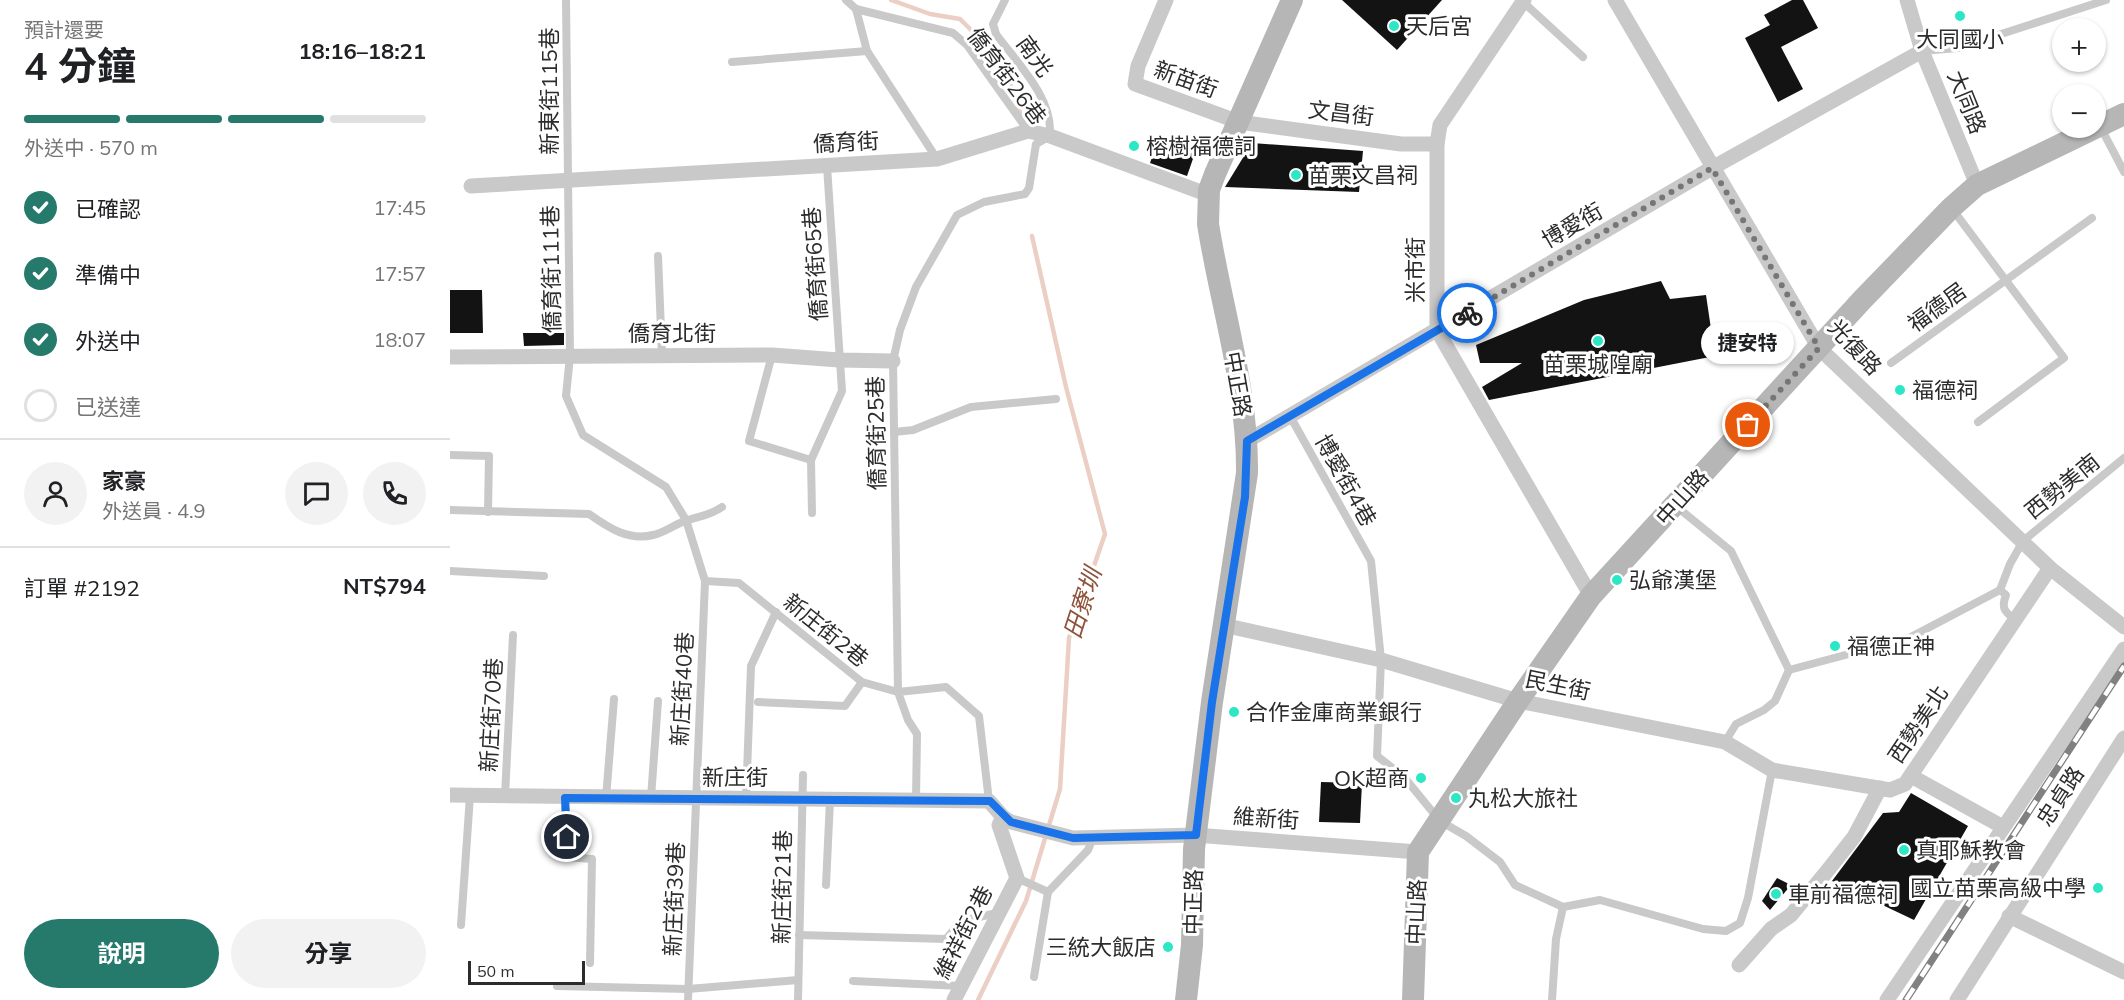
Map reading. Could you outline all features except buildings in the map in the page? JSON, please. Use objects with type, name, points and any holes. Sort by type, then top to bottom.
[{"type":"street","name":"新苗街","points":[[1166,0],[1138,66],[1135,84],[1239,122]]},
{"type":"street","name":"中正路","points":[[1186,1000],[1192,945],[1196,835],[1223,625],[1245,497],[1247,441],[1208,224],[1209,195],[1215,174],[1292,0]]},
{"type":"street","name":"米市街","points":[[1523,0],[1440,125],[1437,144],[1437,330],[1591,596]]},
{"type":"street","name":"光復路","points":[[1615,0],[1819,348],[2050,568],[2124,627]]},
{"type":"street","name":"大同路","points":[[1907,0],[1922,51],[1977,185]]},
{"type":"street","name":"博愛街","points":[[1247,441],[1712,168],[1922,51]]},
{"type":"street","name":"中山路","points":[[1413,1000],[1418,852],[1591,596],[1951,208],[1977,185],[2116,119]]},
{"type":"street","name":"文昌街","points":[[1239,122],[1401,144],[1437,144]]},
{"type":"street","name":"僑育街","points":[[471,186],[937,159],[1032,137],[1050,136],[1209,195]]},
{"type":"street","name":"僑育北街","points":[[450,357],[772,355],[893,361]]},
{"type":"street","name":"西勢美北","points":[[1739,965],[1771,929],[1791,915],[1828,870],[1854,837],[1880,788],[1890,790],[1905,784],[2050,568]]},
{"type":"street","name":"民生街","points":[[1223,625],[1381,660],[1518,701],[1725,742],[1772,770],[1880,788]]},
{"type":"street","points":[[1887,1000],[2124,649]]},
{"type":"street","name":"忠貞路","points":[[1957,1000],[2124,738]]},
{"type":"street","points":[[1911,776],[2003,827]]},
{"type":"street","name":"新庄街","points":[[450,795],[990,801]]},
{"type":"street","points":[[990,801],[1007,819]]},
{"type":"street","name":"維新街","points":[[1007,819],[1073,838],[1196,835],[1418,852]]},
{"type":"street","name":"維祥街2巷","points":[[954,1000],[1017,878],[999,825],[1007,819]]},
{"type":"street","points":[[2009,916],[2124,972]]},
{"type":"lane","name":"新東街115巷","points":[[566,0],[568,181]]},
{"type":"lane","name":"僑育街26巷","points":[[846,0],[856,9],[952,33],[967,45],[1032,137]]},
{"type":"lane","name":"南光","points":[[1005,0],[993,24],[996,34],[1045,104],[1051,126],[1050,136]]},
{"type":"lane","points":[[1523,0],[1583,57]]},
{"type":"lane","points":[[1922,51],[1958,48],[2106,0]]},
{"type":"lane","points":[[856,9],[867,51],[937,159]]},
{"type":"lane","points":[[732,62],[867,51]]},
{"type":"lane","points":[[2116,119],[2124,172]]},
{"type":"lane","name":"僑育街25巷","points":[[916,800],[917,734],[908,720],[898,692],[893,361],[900,330],[916,287],[957,215],[984,202],[1025,194],[1029,188],[1032,137]]},
{"type":"lane","name":"僑育街65巷","points":[[811,460],[842,391],[826,166]]},
{"type":"lane","name":"僑育街111巷","points":[[568,181],[570,356],[566,396],[583,435],[666,487],[686,520]]},
{"type":"lane","points":[[1951,208],[2064,358],[1978,422]]},
{"type":"lane","name":"福德居","points":[[1891,363],[2092,218]]},
{"type":"lane","points":[[658,256],[662,355]]},
{"type":"lane","points":[[772,355],[748,441],[811,460],[812,513]]},
{"type":"lane","points":[[894,432],[913,430],[971,407],[1056,399]]},
{"type":"lane","name":"博愛街4巷","points":[[1290,416],[1371,561],[1381,660]]},
{"type":"lane","points":[[450,455],[489,456],[488,512]]},
{"type":"lane","name":"西勢美南","points":[[2023,541],[2124,458]]},
{"type":"lane","points":[[1675,506],[1731,551],[1789,670]]},
{"type":"lane","points":[[450,510],[589,514],[607,527],[630,537],[654,535],[686,520],[712,514],[722,507]]},
{"type":"lane","name":"新庄街40巷","points":[[686,520],[705,581],[695,799]]},
{"type":"lane","points":[[1789,670],[1909,638],[2000,590],[2010,564],[2023,541]]},
{"type":"lane","points":[[450,571],[544,576]]},
{"type":"lane","name":"新庄街2巷","points":[[705,581],[739,583],[862,682],[898,692],[946,687],[979,716],[990,801]]},
{"type":"lane","points":[[2000,590],[2006,595],[2002,605],[2004,611],[2015,620]]},
{"type":"lane","points":[[746,799],[751,666],[776,612]]},
{"type":"lane","name":"新庄街70巷","points":[[505,796],[513,635]]},
{"type":"lane","points":[[1381,660],[1377,756],[1404,777],[1440,821],[1466,836],[1500,862],[1515,885],[1563,907],[1600,900],[1703,929],[1726,932],[1740,923],[1748,898],[1772,770]]},
{"type":"lane","points":[[1725,742],[1736,724],[1764,710],[1775,701],[1789,670]]},
{"type":"lane","points":[[758,702],[845,706],[862,682]]},
{"type":"lane","points":[[606,798],[614,699]]},
{"type":"lane","points":[[651,798],[658,701]]},
{"type":"lane","name":"新庄街21巷","points":[[798,1000],[803,775]]},
{"type":"lane","points":[[461,925],[470,796]]},
{"type":"lane","points":[[565,798],[567,857],[592,859],[590,963]]},
{"type":"lane","name":"新庄街39巷","points":[[688,1000],[695,799]]},
{"type":"lane","points":[[826,885],[830,800]]},
{"type":"lane","points":[[1034,977],[1048,892],[1088,850],[1094,838]]},
{"type":"lane","points":[[1017,878],[1048,892]]},
{"type":"lane","points":[[1552,1000],[1556,939],[1563,907]]},
{"type":"lane","points":[[799,935],[946,939],[961,921],[997,913]]},
{"type":"lane","points":[[557,986],[688,989],[798,980]]},
{"type":"lane","points":[[853,981],[961,986]]},
{"type":"waterway","name":"田寮圳","points":[[891,0],[930,14],[960,19],[1002,61],[1022,118]]},
{"type":"waterway","name":"田寮圳","points":[[978,1000],[1026,901],[1060,789],[1069,638],[1105,534],[1066,387],[1032,236]]},
{"type":"railway","points":[[1906,1000],[2124,666]]},
{"type":"way so far","points":[[1467,313],[1712,168],[1819,348],[1748,425]]},
{"type":"place","name":"大同國小","points":[[1960,16]]},
{"type":"place","name":"天后宮","points":[[1394,26]]},
{"type":"place","name":"榕樹福德詞","points":[[1134,146]]},
{"type":"place","name":"苗栗文昌祠","points":[[1296,175]]},
{"type":"place","name":"苗栗城隍廟","points":[[1598,341]]},
{"type":"place","name":"福德祠","points":[[1900,390]]},
{"type":"place","name":"捷安特","points":[[1748,425]]},
{"type":"place","name":"弘爺漢堡","points":[[1617,580]]},
{"type":"place","name":"福德正神","points":[[1835,646]]},
{"type":"place","name":"合作金庫商業銀行","points":[[1234,712]]},
{"type":"place","name":"OK超商","points":[[1421,778]]},
{"type":"place","name":"丸松大旅社","points":[[1456,798]]},
{"type":"place","name":"真耶穌教會","points":[[1904,850]]},
{"type":"place","name":"國立苗栗高級中學","points":[[2098,888]]},
{"type":"place","name":"車前福德祠","points":[[1776,894]]},
{"type":"place","name":"三統大飯店","points":[[1168,947]]},
{"type":"route","points":[[567,837],[565,798],[990,801],[1003,817],[1011,822],[1073,838],[1196,835],[1223,625],[1245,497],[1247,441],[1467,313]]}]
